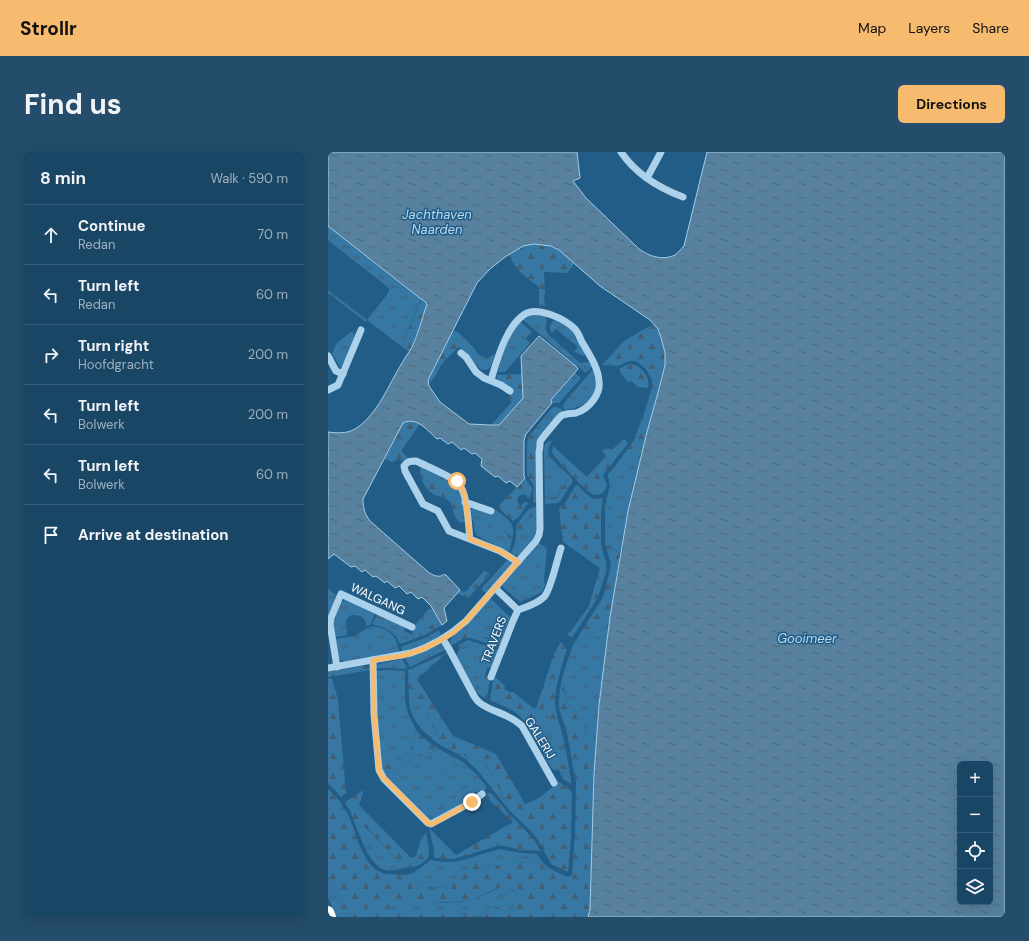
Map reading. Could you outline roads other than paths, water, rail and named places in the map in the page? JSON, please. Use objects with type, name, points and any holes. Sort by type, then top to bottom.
[{"type":"highway","points":[[328,912],[330,917]]},
{"type":"street","points":[[621,152],[625,158],[647,178],[668,191],[683,197]]},
{"type":"street","points":[[647,178],[661,152]]},
{"type":"street","points":[[328,668],[411,654],[443,639],[454,632],[466,621],[539,536],[539,452],[541,441],[561,417],[582,410],[593,401],[599,388],[600,382],[598,373],[575,329],[562,319],[542,312],[532,311],[519,318],[513,326],[501,348],[491,380]]},
{"type":"street","points":[[328,390],[338,385],[361,330]]},
{"type":"street","points":[[461,353],[466,357],[476,372],[484,378],[491,380],[510,391]]},
{"type":"street","points":[[328,356],[336,371],[343,374]]},
{"type":"street","points":[[470,539],[465,496],[457,481],[416,461],[407,462],[404,466],[405,471],[423,504],[438,511],[449,531],[500,551],[518,562]]},
{"type":"street","points":[[465,502],[491,511]]},
{"type":"street","name":"TRAVERS","points":[[491,678],[518,610],[538,602],[544,597],[548,590],[561,548]]},
{"type":"street","name":"TRAVERS","points":[[495,588],[518,610]]},
{"type":"street","name":"WALGANG","points":[[337,667],[329,624],[341,594],[412,628]]},
{"type":"street","name":"GALERIJ","points":[[443,639],[479,703],[509,716],[522,726],[554,783]]},
{"type":"street","points":[[373,660],[374,714],[379,770],[384,779],[428,823],[432,824],[472,802],[482,794]]},
{"type":"water","name":"Gooimeer","points":[[328,152],[577,152],[580,178],[573,181],[586,198],[639,249],[651,256],[665,258],[675,255],[684,246],[707,152],[1005,152],[1005,917],[588,917],[590,910],[594,774],[599,705],[610,617],[628,511],[665,365],[665,353],[662,341],[658,329],[650,320],[600,286],[559,250],[551,246],[534,244],[523,246],[505,257],[490,269],[477,283],[428,380],[429,386],[440,402],[469,424],[500,424],[523,398],[521,356],[539,336],[578,369],[551,400],[552,403],[526,434],[524,440],[525,478],[517,487],[510,481],[506,483],[498,476],[495,477],[481,466],[482,459],[475,453],[472,454],[464,448],[461,450],[452,442],[448,444],[440,438],[437,439],[418,423],[408,421],[403,423],[363,499],[364,509],[370,521],[427,571],[437,576],[444,574],[446,575],[460,590],[444,608],[447,621],[442,625],[431,606],[422,597],[418,599],[411,592],[407,594],[399,586],[395,588],[387,581],[385,583],[376,576],[373,577],[365,570],[362,572],[355,566],[351,567],[334,554],[328,559],[328,432],[342,433],[352,431],[363,423],[376,408],[412,347],[427,304],[328,226]]},
{"type":"water label","name":"Jachthaven Naarden","points":[[437,222]]}]
